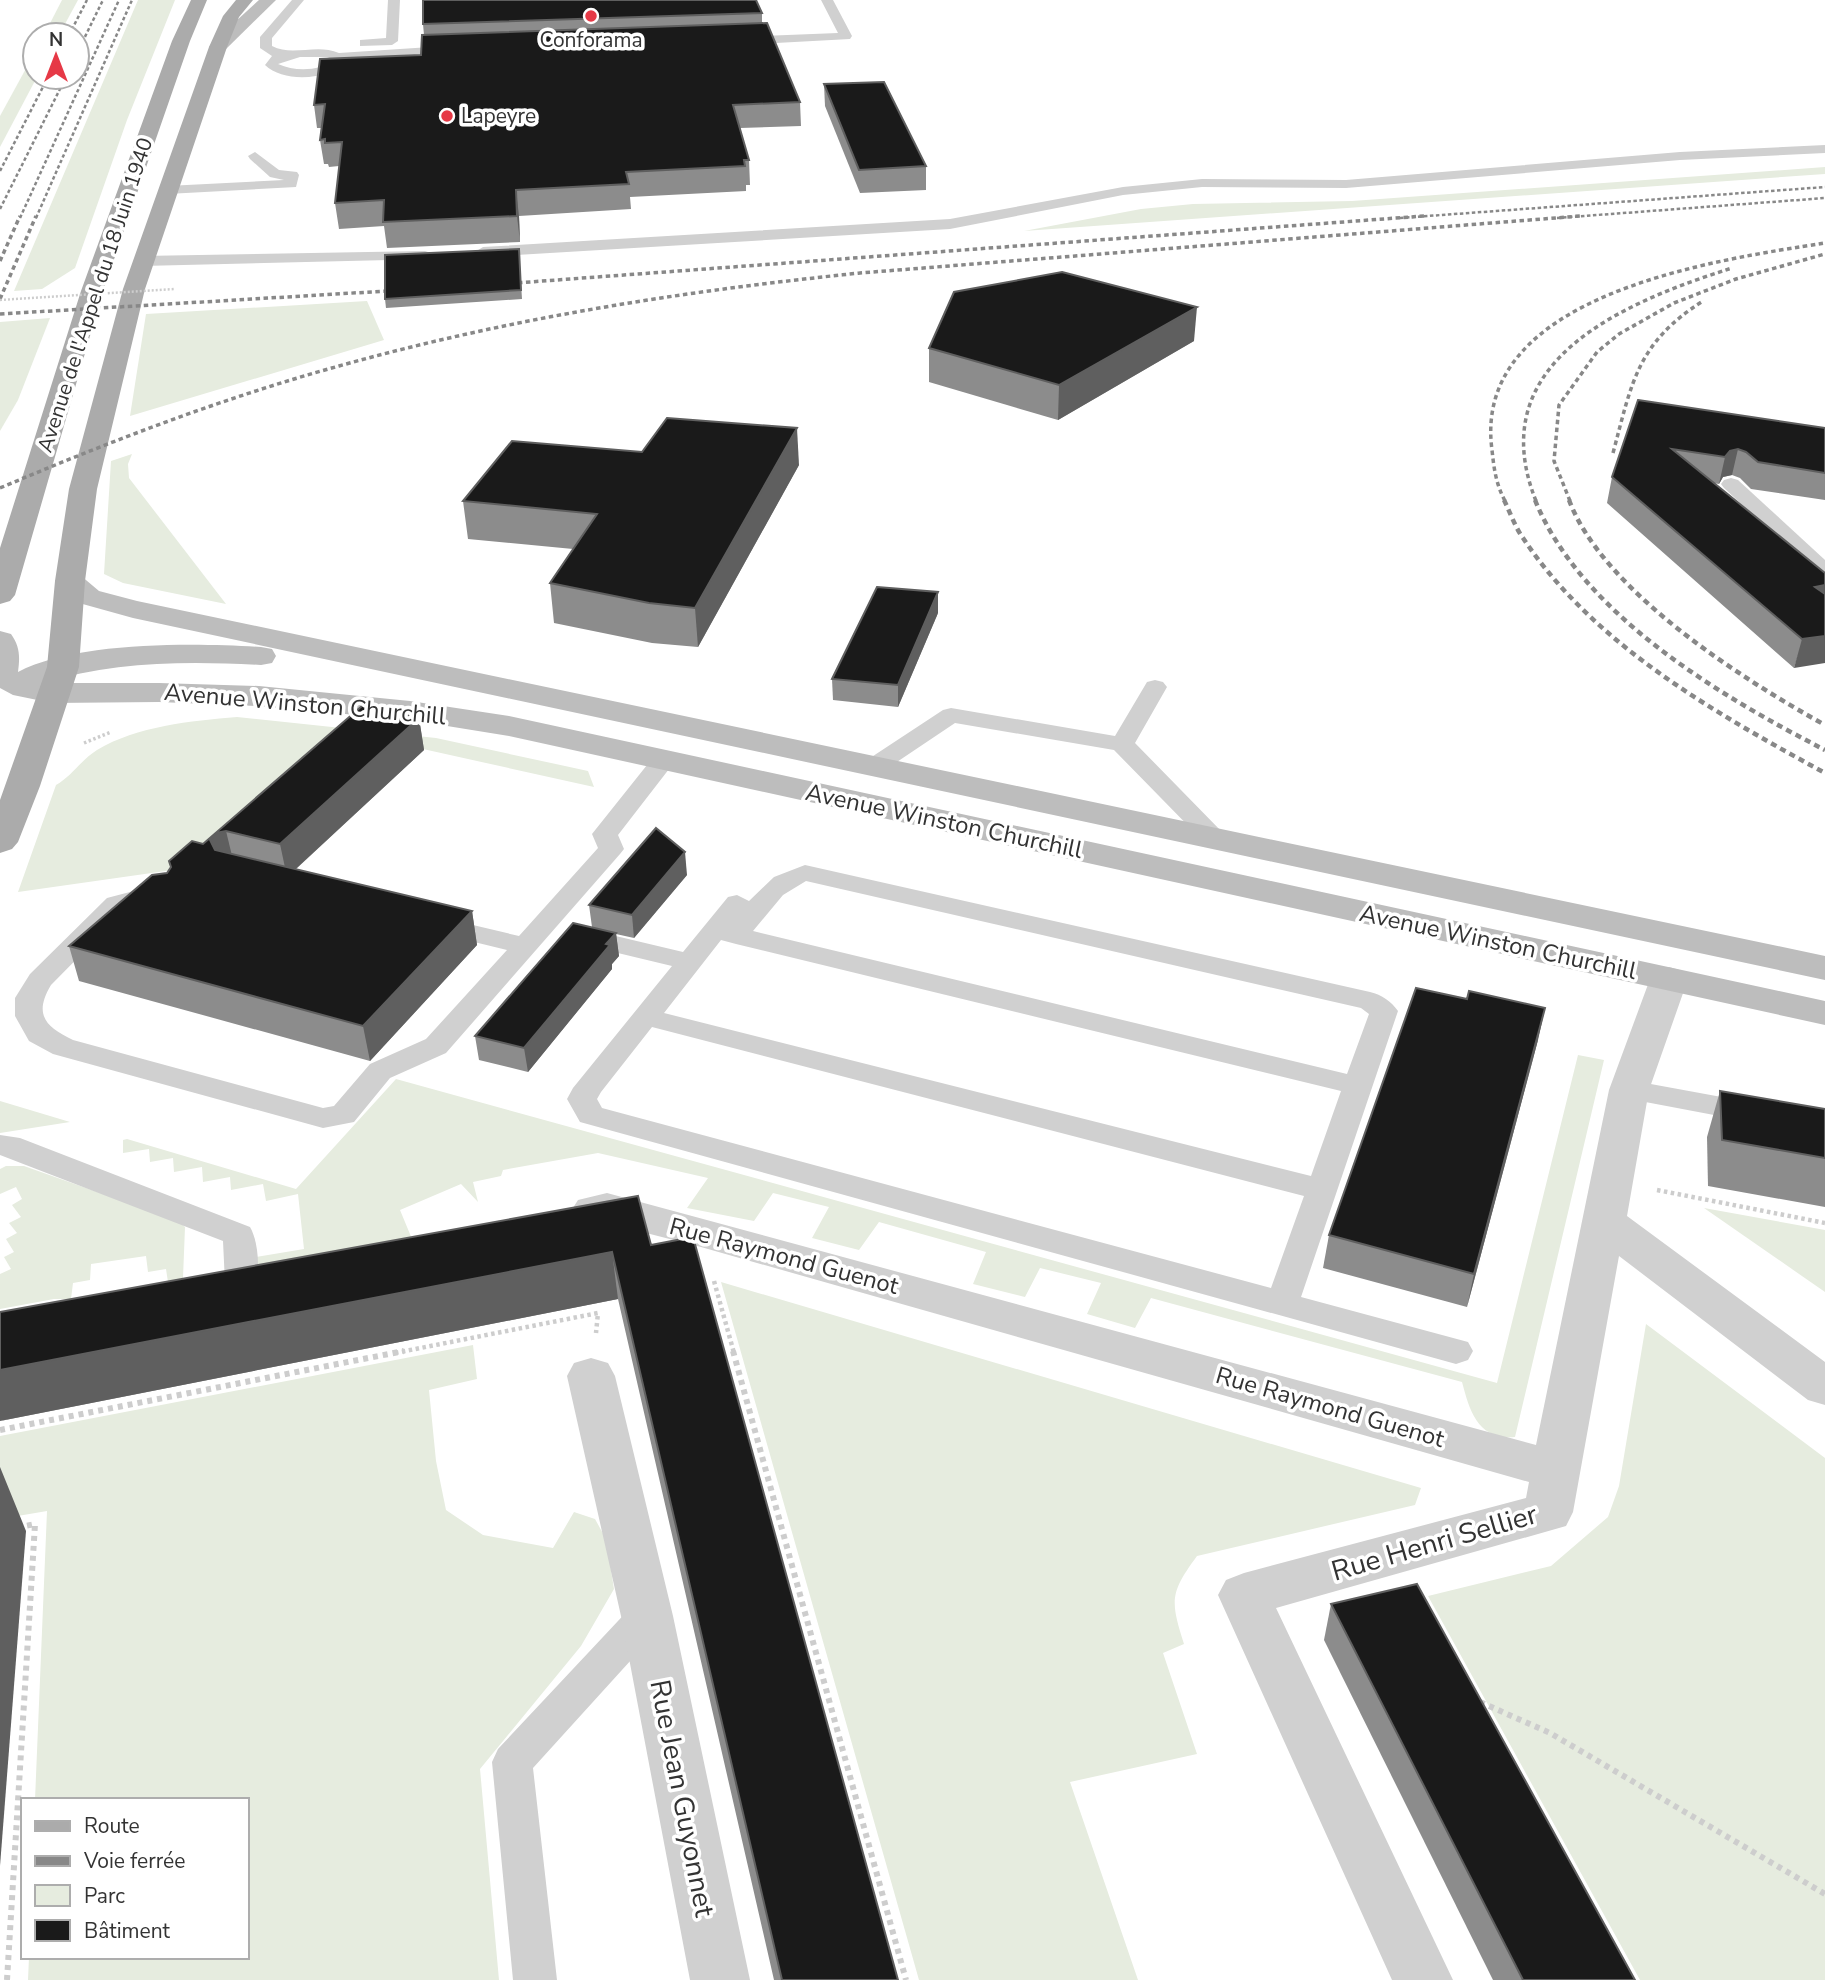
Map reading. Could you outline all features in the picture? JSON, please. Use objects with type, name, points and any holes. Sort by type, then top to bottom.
[{"type":"main road","name":"Avenue de l'Appel du 18 Juin 1940","points":[[0,594],[92,291],[181,41],[200,0]]},
{"type":"main road","points":[[0,842],[23,786],[59,680],[83,489],[142,261],[218,47],[231,16],[245,0]]},
{"type":"main road","points":[[218,47],[268,0]]},
{"type":"main road","name":"Avenue Winston Churchill","points":[[70,582],[89,597],[133,609],[1825,968]]},
{"type":"main road","points":[[0,640],[5,653],[2,674],[7,690],[191,653],[264,657],[578,705]]},
{"type":"main road","name":"Avenue Winston Churchill","points":[[59,680],[369,705],[509,726],[1825,1013]]},
{"type":"street","name":"Rue Henri Sellier","points":[[1423,1980],[1244,1595],[1548,1512],[1629,1090],[1669,979]]},
{"type":"street","points":[[1608,1202],[1825,1387]]},
{"type":"street","name":"Rue Raymond Guenot","points":[[553,1219],[607,1208],[1556,1470]]},
{"type":"street","name":"Rue Jean Guyonnet","points":[[591,1376],[647,1616],[720,1980]]},
{"type":"lane","points":[[282,56],[266,48],[266,37],[298,0]]},
{"type":"lane","points":[[340,56],[342,61],[332,67],[301,72],[281,70],[271,65],[271,62],[282,56],[321,52],[345,44],[392,41],[394,0]]},
{"type":"lane","points":[[725,42],[846,36],[827,0]]},
{"type":"lane","points":[[321,52],[340,56],[476,48]]},
{"type":"lane","points":[[468,253],[950,223],[1123,191],[1202,183],[1346,184],[1680,156],[1825,149]]},
{"type":"lane","points":[[167,190],[290,184],[292,175],[275,174],[255,156]]},
{"type":"lane","points":[[142,261],[440,255]]},
{"type":"lane","points":[[1731,484],[1825,571]]},
{"type":"lane","points":[[1122,744],[1155,687]]},
{"type":"lane","points":[[873,767],[951,715],[1122,744],[1215,839]]},
{"type":"lane","points":[[164,899],[145,897],[117,904],[40,980],[29,998],[29,1016],[39,1035],[63,1047],[323,1118],[343,1115],[380,1072],[436,1046],[611,849],[605,834],[627,810],[664,760]]},
{"type":"lane","points":[[1282,1304],[1384,1012],[1370,1000],[805,873],[787,877],[691,962],[588,1088],[582,1100],[591,1115],[612,1123],[1456,1352]]},
{"type":"lane","points":[[726,933],[737,903]]},
{"type":"lane","points":[[419,920],[691,962]]},
{"type":"lane","points":[[726,933],[1358,1086]]},
{"type":"lane","points":[[646,1017],[1322,1189]]},
{"type":"lane","points":[[1629,1090],[1825,1126]]},
{"type":"lane","points":[[0,1145],[9,1145],[239,1235],[241,1283]]},
{"type":"lane","points":[[535,1980],[512,1762],[647,1616]]},
{"type":"path","points":[[0,300],[176,289]]},
{"type":"path","points":[[80,745],[118,730]]},
{"type":"path","points":[[1608,1202],[1825,1223]]},
{"type":"path","points":[[701,1233],[906,1980]]},
{"type":"path","points":[[0,1430],[598,1313],[591,1376]]},
{"type":"path","points":[[8,1980],[34,1524],[12,1528]]},
{"type":"path","points":[[1476,1709],[1470,1698],[1550,1733],[1825,1894]]},
{"type":"green space","points":[[62,0],[78,0],[67,21],[51,21]]},
{"type":"green space","points":[[138,0],[175,0],[127,120],[75,268],[42,289],[14,291]]},
{"type":"green space","points":[[21,78],[21,91],[30,91],[0,147],[0,116]]},
{"type":"green space","points":[[1825,167],[1825,174],[1024,231],[1141,209],[1193,204],[1352,201]]},
{"type":"green space","points":[[367,301],[384,340],[130,416],[146,314]]},
{"type":"green space","points":[[50,318],[18,400],[0,431],[0,322]]},
{"type":"green space","points":[[132,454],[128,464],[129,478],[226,604],[123,583],[104,574],[111,461]]},
{"type":"green space","points":[[237,717],[436,738],[588,771],[594,787],[369,737],[215,864],[18,892],[56,785],[91,754],[129,735],[147,730]]},
{"type":"green space","points":[[1578,1055],[1604,1060],[1515,1437],[1502,1437],[1484,1429],[1468,1404],[1462,1382],[1151,1298],[1135,1328],[1087,1314],[1101,1283],[1040,1268],[1025,1297],[973,1284],[986,1252],[879,1222],[859,1250],[812,1238],[829,1207],[773,1193],[754,1221],[687,1208],[708,1178],[598,1153],[503,1170],[501,1176],[473,1182],[478,1202],[461,1184],[400,1210],[412,1239],[256,1266],[256,1257],[304,1249],[298,1194],[266,1201],[263,1184],[231,1190],[230,1177],[203,1182],[202,1167],[174,1172],[173,1158],[150,1162],[149,1149],[123,1153],[123,1140],[127,1139],[296,1189],[396,1079],[1497,1383]]},
{"type":"green space","points":[[0,1101],[70,1122],[0,1133]]},
{"type":"green space","points":[[6,1166],[24,1166],[179,1221],[185,1227],[183,1278],[168,1282],[166,1269],[148,1272],[146,1256],[91,1264],[90,1280],[73,1283],[71,1299],[54,1299],[0,1309],[0,1274],[11,1269],[4,1257],[14,1252],[6,1239],[17,1233],[9,1223],[21,1217],[12,1205],[22,1199],[16,1187],[0,1194],[0,1169]]},
{"type":"green space","points":[[1704,1208],[1825,1230],[1825,1292]]},
{"type":"green space","points":[[721,1282],[1421,1488],[1415,1505],[1197,1556],[1182,1579],[1175,1597],[1175,1607],[1184,1644],[1163,1653],[1197,1754],[1070,1782],[1138,1980],[919,1980]]},
{"type":"green space","points":[[1646,1324],[1825,1458],[1825,1980],[1640,1980],[1428,1596],[1551,1566],[1608,1517],[1619,1486]]},
{"type":"green space","points":[[473,1345],[477,1379],[429,1390],[436,1461],[446,1510],[483,1535],[553,1548],[574,1512],[595,1519],[606,1539],[614,1589],[581,1646],[480,1769],[499,1980],[28,1980],[29,1959],[248,1959],[248,1798],[35,1798],[47,1511],[0,1519],[0,1436]]},
{"type":"building","points":[[423,0],[756,0],[762,13],[423,24]]},
{"type":"building","points":[[767,23],[800,102],[733,105],[749,160],[744,160],[745,166],[626,172],[629,184],[516,190],[517,216],[383,222],[384,200],[335,203],[342,142],[325,143],[325,139],[320,140],[325,104],[314,105],[320,59],[421,55],[422,35]]},
{"type":"building","points":[[884,82],[926,166],[859,170],[824,84]]},
{"type":"building","points":[[519,249],[521,290],[385,299],[385,255]]},
{"type":"building","points":[[1062,272],[1197,307],[1059,385],[929,348],[954,292]]},
{"type":"building","points":[[1638,400],[1825,428],[1825,473],[1758,462],[1738,449],[1730,451],[1725,457],[1672,449],[1825,573],[1825,585],[1815,587],[1825,594],[1825,636],[1802,639],[1612,477]]},
{"type":"building","points":[[667,418],[797,428],[695,608],[649,603],[550,583],[597,514],[463,501],[512,441],[642,452]]},
{"type":"building","points":[[877,587],[938,592],[898,685],[832,679]]},
{"type":"building","points":[[363,705],[419,718],[280,844],[226,831],[216,833],[210,840],[215,850],[472,911],[363,1026],[69,946],[152,875],[167,873],[171,867],[169,861],[192,841],[203,844]]},
{"type":"building","points":[[656,828],[685,852],[632,915],[589,905]]},
{"type":"building","points":[[573,923],[616,933],[606,944],[610,945],[524,1048],[475,1036]]},
{"type":"building","points":[[1416,988],[1467,999],[1469,991],[1545,1008],[1474,1274],[1329,1235]]},
{"type":"building","points":[[1720,1091],[1825,1109],[1825,1158],[1722,1140]]},
{"type":"building","points":[[638,1196],[651,1245],[693,1237],[898,1980],[782,1980],[612,1252],[0,1370],[0,1312]]},
{"type":"building","points":[[1417,1584],[1635,1980],[1523,1980],[1331,1604]]},
{"type":"railway","points":[[76,21],[87,0]]},
{"type":"railway","points":[[91,24],[103,0]]},
{"type":"railway","points":[[20,218],[119,0]]},
{"type":"railway","points":[[36,218],[132,0]]},
{"type":"railway","points":[[0,171],[41,91]]},
{"type":"railway","points":[[0,209],[59,91]]},
{"type":"railway","points":[[1400,218],[1825,187]]},
{"type":"railway","points":[[1557,218],[1825,198]]},
{"type":"railway","points":[[0,261],[20,216]]},
{"type":"railway","points":[[0,299],[36,216]]},
{"type":"railway","points":[[502,284],[1424,216]]},
{"type":"railway","points":[[0,488],[168,421],[339,366],[468,334],[598,308],[728,288],[860,273],[1580,216]]},
{"type":"railway","points":[[1505,501],[1499,489],[1492,450],[1496,397],[1520,354],[1559,320],[1610,294],[1666,275],[1724,261],[1825,243]]},
{"type":"railway","points":[[1570,501],[1554,461],[1559,405],[1597,352],[1619,334],[1674,303],[1736,279],[1825,254]]},
{"type":"railway","points":[[1536,501],[1524,452],[1528,410],[1545,375],[1573,345],[1608,320],[1648,299],[1732,268]]},
{"type":"railway","points":[[0,314],[404,290]]},
{"type":"railway","points":[[1613,453],[1640,366],[1664,332],[1703,301]]},
{"type":"railway","points":[[1504,500],[1520,534],[1552,576],[1621,644],[1659,673],[1741,726],[1825,773]]},
{"type":"railway","points":[[1535,500],[1556,541],[1585,580],[1619,615],[1658,648],[1699,677],[1825,750]]},
{"type":"railway","points":[[1569,500],[1586,534],[1612,567],[1643,599],[1716,658],[1825,725]]},
{"type":"place","name":"Conforama","points":[[591,16]]},
{"type":"place","name":"Lapeyre","points":[[447,116]]}]
